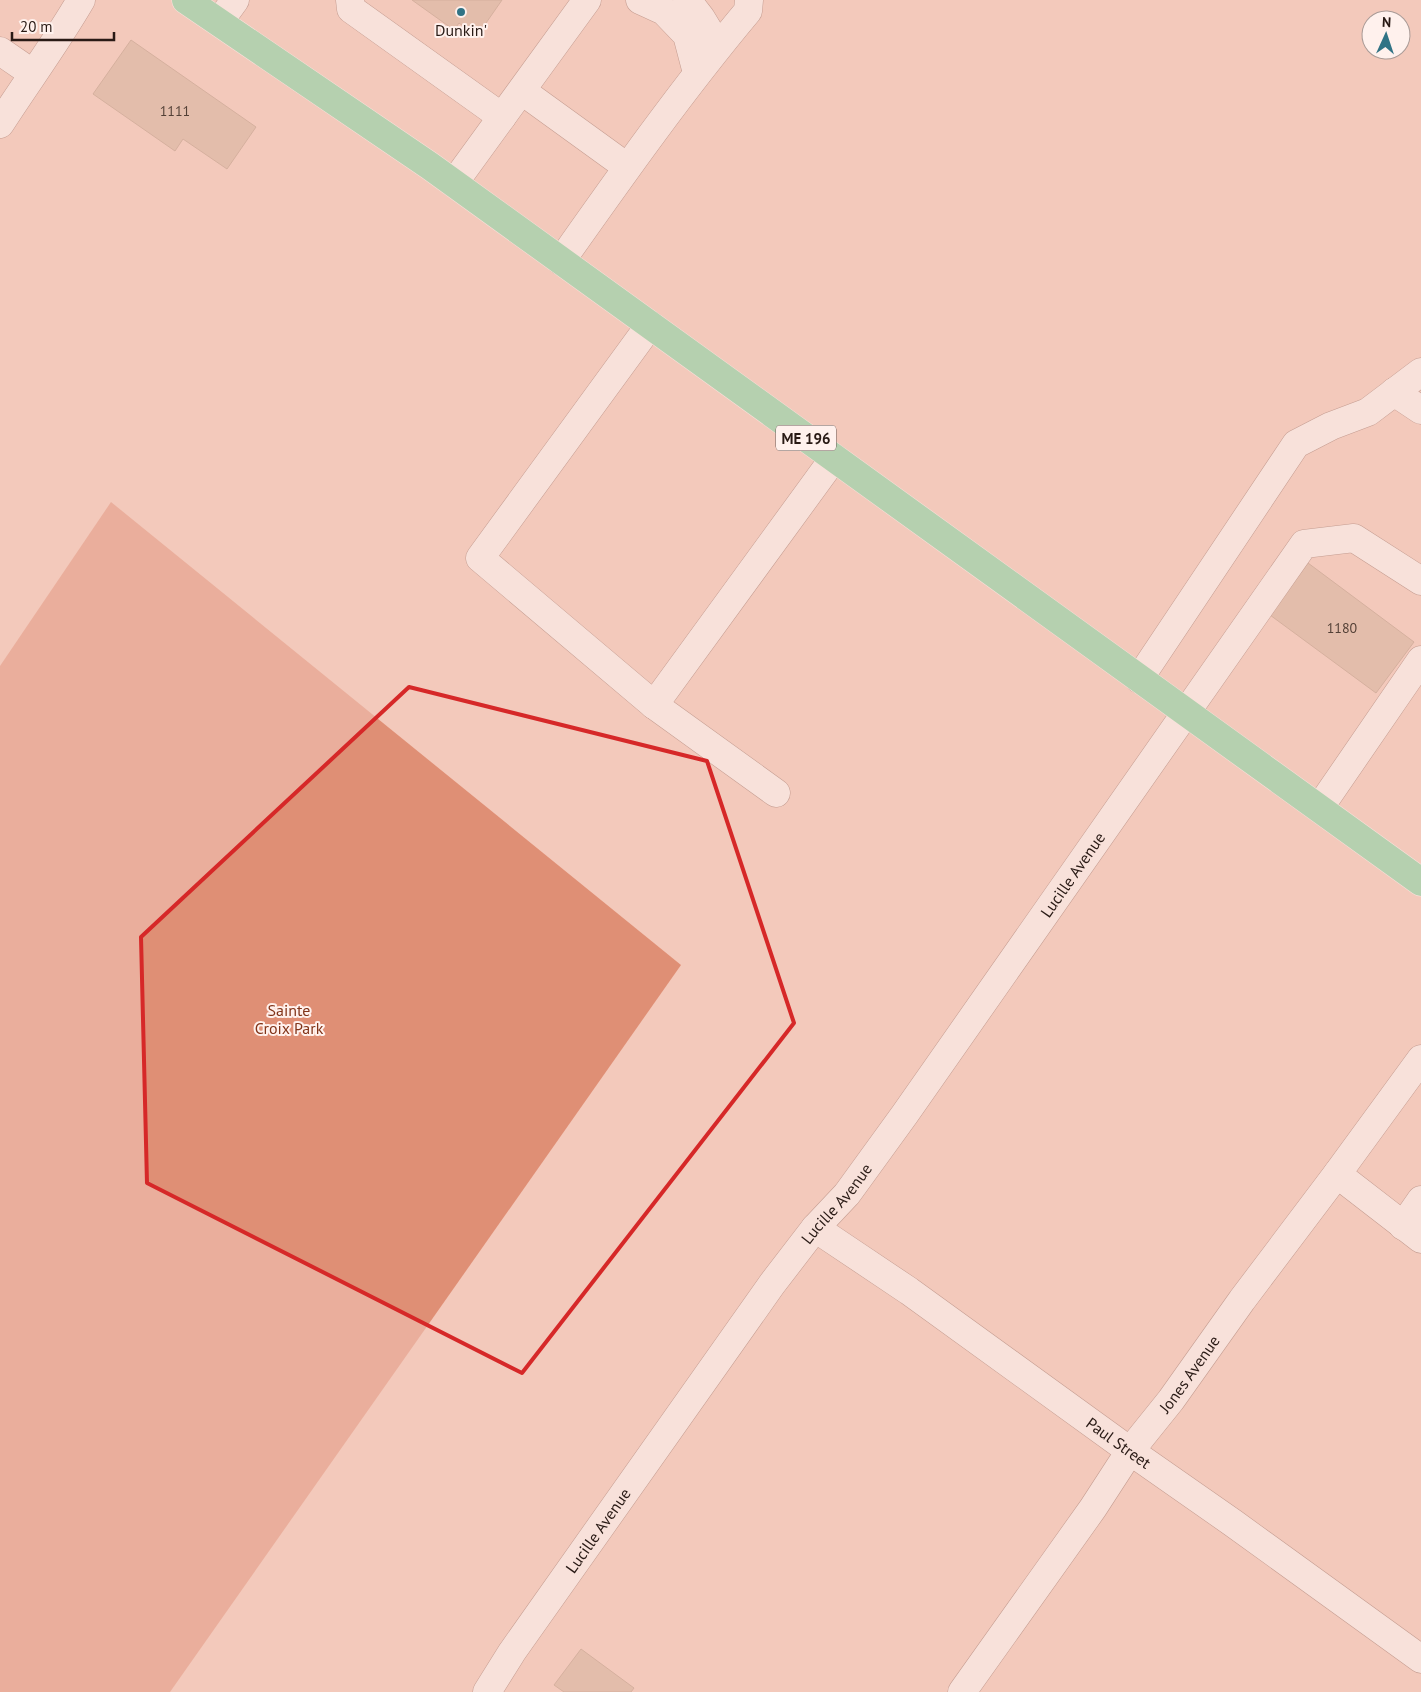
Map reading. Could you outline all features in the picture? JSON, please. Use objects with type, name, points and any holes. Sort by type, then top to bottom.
[{"type":"highway","name":"ME 196","points":[[186,0],[454,183],[1186,713],[1320,807],[1421,882]]},
{"type":"street","points":[[0,124],[81,0]]},
{"type":"street","points":[[219,22],[235,0]]},
{"type":"street","points":[[350,0],[351,10],[502,117]]},
{"type":"street","points":[[454,183],[588,0]]},
{"type":"street","points":[[640,0],[664,11],[687,34],[697,73]]},
{"type":"street","points":[[687,0],[701,18],[718,46]]},
{"type":"street","points":[[561,261],[627,167],[697,73],[748,11],[749,0]]},
{"type":"street","points":[[0,51],[32,73]]},
{"type":"street","points":[[522,91],[627,167]]},
{"type":"street","points":[[650,325],[480,558],[654,705],[776,793]]},
{"type":"street","points":[[1139,679],[1296,444],[1332,426],[1368,412],[1421,372]]},
{"type":"street","points":[[1394,392],[1421,410]]},
{"type":"street","points":[[654,705],[834,458]]},
{"type":"street","name":"Lucille Avenue","points":[[487,1692],[512,1652],[772,1284],[815,1228],[847,1194],[899,1122],[1304,544],[1354,538],[1421,581]]},
{"type":"street","points":[[1320,807],[1421,660]]},
{"type":"street","name":"Jones Avenue","points":[[962,1692],[1093,1508],[1130,1451],[1171,1400],[1242,1300],[1421,1059]]},
{"type":"street","points":[[1337,1174],[1412,1233],[1421,1200]]},
{"type":"street","name":"Paul Street","points":[[815,1228],[909,1291],[1421,1659]]},
{"type":"highlighted area","points":[[409,687],[707,761],[794,1023],[522,1373],[147,1183],[141,937]]},
{"type":"green space","name":"Sainte Croix Park","points":[[111,502],[681,965],[170,1692],[0,1692],[0,666]]},
{"type":"building","name":"Dunkin'","points":[[412,0],[502,0],[477,36],[459,23],[454,30]]},
{"type":"building","points":[[131,40],[256,127],[227,169],[183,139],[175,151],[93,94]]},
{"type":"building","points":[[1308,563],[1414,642],[1376,693],[1270,615]]},
{"type":"building","points":[[581,1649],[634,1688],[631,1692],[564,1692],[554,1685]]},
{"type":"place","name":"Dunkin'","points":[[461,12]]}]
